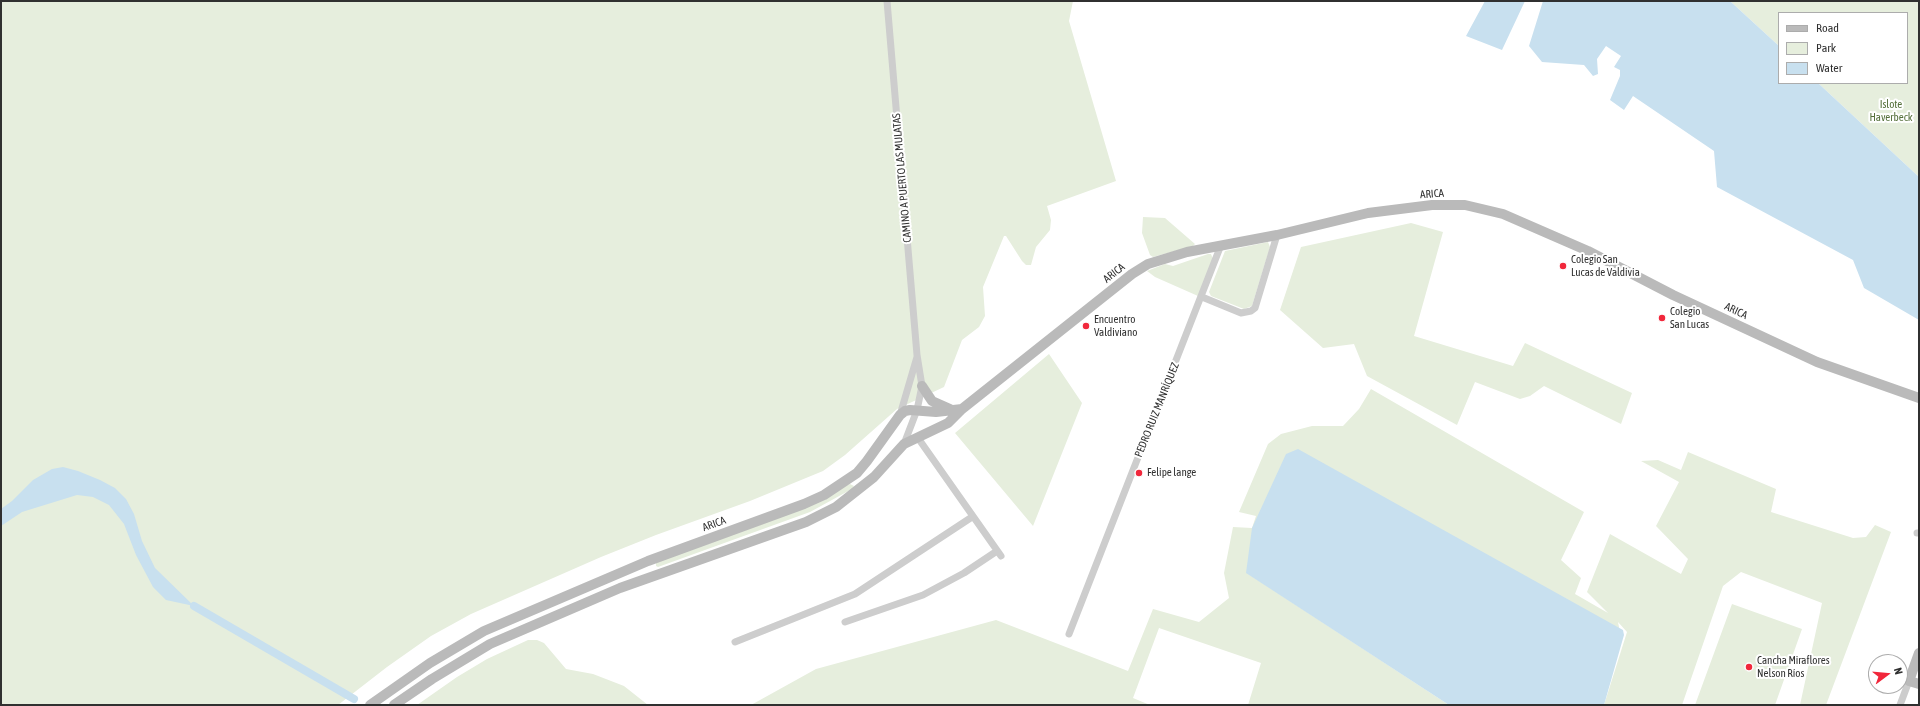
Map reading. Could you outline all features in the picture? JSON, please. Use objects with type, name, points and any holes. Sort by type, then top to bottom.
[{"type":"main road","name":"ARICA","points":[[394,705],[457,663],[490,644],[620,588],[806,522],[821,515],[863,487],[885,467],[904,444],[948,423],[958,410],[1132,274],[1148,264],[1221,245],[1368,213],[1432,205],[1465,205],[1503,214],[1588,251],[1673,295],[1817,362],[1919,398]]},
{"type":"main road","points":[[922,386],[932,401],[958,410]]},
{"type":"main road","points":[[900,414],[910,410],[936,412],[958,410]]},
{"type":"main road","name":"ARICA","points":[[370,705],[451,649],[484,631],[648,561],[804,504],[824,495],[857,472],[867,461],[900,414]]},
{"type":"main road","points":[[1919,652],[1909,681],[1919,684]]},
{"type":"street","name":"CAMINO A PUERTO LAS MULATAS","points":[[887,1],[917,355],[922,386],[917,410],[904,444]]},
{"type":"street","points":[[1202,297],[1241,313],[1251,311],[1255,308],[1277,234]]},
{"type":"street","name":"PEDRO RUIZ MANRÍQUEZ","points":[[1069,634],[1202,297],[1221,245]]},
{"type":"street","name":"CAMINO A PUERTO LAS MULATAS","points":[[900,414],[917,355]]},
{"type":"street","points":[[845,622],[923,595],[999,553],[972,517],[918,438]]},
{"type":"street","points":[[735,642],[855,594],[972,517]]},
{"type":"street","points":[[1900,705],[1909,681]]},
{"type":"green space","points":[[1,1],[1073,1],[1069,21],[1116,181],[1047,206],[1051,220],[1050,230],[1036,247],[1031,265],[1026,265],[1022,261],[1006,236],[1004,236],[983,287],[985,316],[979,327],[962,340],[944,387],[897,409],[845,455],[823,471],[750,501],[656,535],[601,557],[471,614],[431,636],[387,667],[338,705],[1,705]]},
{"type":"green space","name":"Islote Haverbeck","points":[[1730,1],[1919,1],[1919,177],[1819,84],[1908,84],[1908,12],[1778,12],[1778,45]]},
{"type":"green space","points":[[1143,217],[1165,218],[1195,244],[1193,246],[1153,257],[1150,255],[1142,233]]},
{"type":"green space","points":[[1411,223],[1443,232],[1414,336],[1513,366],[1525,343],[1632,393],[1621,424],[1544,386],[1530,396],[1520,399],[1475,382],[1457,425],[1367,376],[1354,344],[1323,348],[1280,310],[1301,247]]},
{"type":"green space","points":[[1268,242],[1270,247],[1252,306],[1244,309],[1211,296],[1209,292],[1225,251]]},
{"type":"green space","points":[[1211,254],[1213,259],[1198,296],[1155,277],[1147,271],[1165,264],[1173,266]]},
{"type":"green space","points":[[1049,354],[1082,403],[1033,526],[955,433]]},
{"type":"green space","points":[[1371,389],[1584,512],[1561,560],[1581,578],[1575,594],[1608,613],[1587,592],[1610,534],[1681,574],[1688,559],[1656,526],[1679,482],[1641,461],[1658,460],[1681,470],[1688,452],[1776,489],[1771,512],[1853,538],[1866,537],[1875,525],[1891,532],[1826,705],[1800,705],[1822,603],[1741,572],[1723,586],[1682,705],[1604,705],[1627,632],[1618,622],[1620,632],[1476,705],[1247,573],[1449,705],[1248,705],[1261,663],[1159,628],[1133,698],[1150,705],[751,705],[816,669],[996,620],[1128,671],[1153,609],[1199,622],[1229,598],[1224,573],[1233,527],[1252,528],[1256,516],[1239,512],[1268,444],[1281,434],[1312,426],[1343,426],[1359,409]]},
{"type":"green space","points":[[850,484],[854,486],[852,489],[810,512],[658,567],[656,566],[656,561]]},
{"type":"green space","name":"Cancha Miraflores Nelson Ríos","points":[[1732,604],[1802,629],[1775,705],[1695,705]]},
{"type":"green space","points":[[528,640],[537,640],[544,643],[566,669],[593,674],[624,686],[648,705],[417,705],[457,677],[487,659]]},
{"type":"water","points":[[1485,1],[1525,1],[1502,50],[1466,36]]},
{"type":"water","points":[[1543,1],[1730,1],[1778,45],[1778,84],[1819,84],[1919,177],[1919,320],[1864,288],[1853,260],[1717,187],[1714,151],[1633,96],[1624,110],[1610,100],[1620,76],[1620,70],[1614,67],[1621,56],[1606,46],[1597,59],[1598,74],[1593,76],[1584,65],[1542,62],[1529,46]]},
{"type":"water","points":[[1298,449],[1623,630],[1624,635],[1604,705],[1449,705],[1246,573],[1252,528],[1286,454]]},
{"type":"water","points":[[63,467],[100,480],[115,488],[126,499],[134,514],[142,541],[155,568],[194,606],[166,600],[153,587],[136,555],[124,524],[109,505],[93,497],[77,495],[22,512],[1,526],[1,509],[12,501],[33,480],[52,469]]},
{"type":"waterway","points":[[194,606],[354,699]]},
{"type":"place","name":"Colegio San Lucas de Valdivia","points":[[1563,266]]},
{"type":"place","name":"Colegio San Lucas","points":[[1662,318]]},
{"type":"place","name":"Encuentro Valdiviano","points":[[1086,326]]},
{"type":"place","name":"Felipe lange","points":[[1139,473]]},
{"type":"place","name":"Cancha Miraflores Nelson Ríos","points":[[1749,667]]}]
